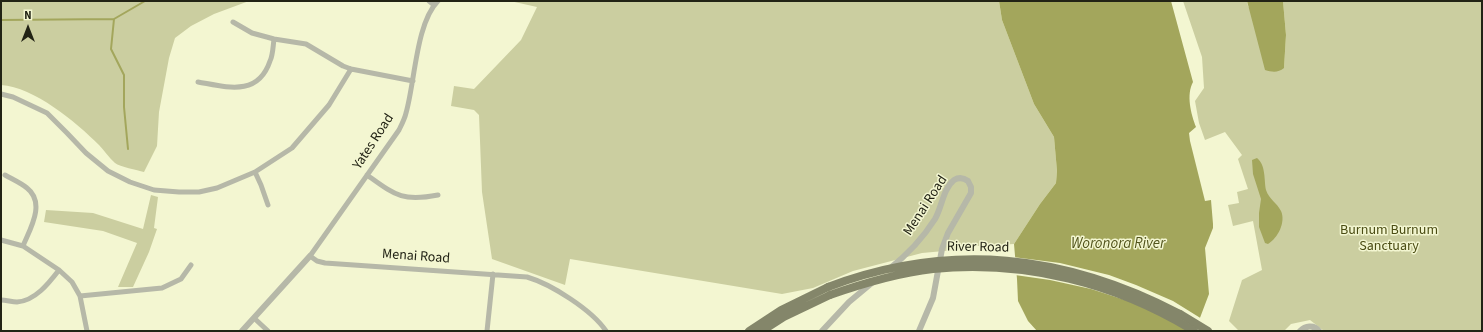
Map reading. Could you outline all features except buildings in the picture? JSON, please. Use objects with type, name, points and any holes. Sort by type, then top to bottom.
[{"type":"main road","name":"River Road","points":[[748,331],[781,310],[875,272],[943,260],[981,259],[1023,262],[1071,271],[1121,286],[1172,310],[1208,331]]},
{"type":"main road","name":"River Road","points":[[762,331],[829,291],[883,278],[932,269],[984,267],[1017,269],[1067,277],[1113,291],[1152,308],[1194,331]]},
{"type":"street","name":"Yates Road","points":[[310,256],[399,130],[406,114],[426,21],[436,3],[429,1]]},
{"type":"street","points":[[233,22],[252,33],[274,39],[306,44],[343,66],[351,69],[413,81]]},
{"type":"street","points":[[198,82],[227,87],[245,87],[261,79],[270,61],[274,39]]},
{"type":"street","points":[[1,94],[13,97],[47,113],[86,153],[108,171],[130,182],[154,190],[199,192],[217,188],[255,172],[292,148],[329,105],[351,69]]},
{"type":"street","points":[[255,172],[268,205]]},
{"type":"street","points":[[5,175],[28,189],[35,198],[37,209],[23,246]]},
{"type":"street","points":[[367,175],[392,193],[400,196],[424,198],[438,195]]},
{"type":"street","name":"Menai Road","points":[[822,331],[849,302],[899,261],[914,245],[936,217],[950,185],[955,180],[964,178],[970,184],[970,193],[946,238],[936,274],[933,298],[919,331]]},
{"type":"street","points":[[1,240],[23,246],[59,270],[72,282],[80,296],[87,331]]},
{"type":"street","points":[[242,331],[310,256]]},
{"type":"street","name":"Menai Road","points":[[310,256],[325,263],[527,277],[551,287],[593,316],[601,323],[606,331]]},
{"type":"street","points":[[80,296],[162,288],[181,279],[191,265]]},
{"type":"street","points":[[1,300],[17,302],[33,296],[46,285],[59,270]]},
{"type":"street","points":[[487,331],[493,274]]},
{"type":"street","points":[[254,318],[268,331]]},
{"type":"street","points":[[1300,331],[1308,326],[1319,331]]},
{"type":"green space","points":[[1,1],[249,1],[214,14],[191,26],[175,38],[169,58],[159,112],[157,146],[144,172],[115,163],[79,126],[54,107],[27,92],[14,87],[1,85]]},
{"type":"green space","points":[[510,1],[999,1],[1002,20],[1034,104],[1054,137],[1057,171],[1056,183],[1040,204],[1014,244],[977,246],[922,253],[853,271],[813,288],[782,294],[570,259],[565,285],[492,259],[482,192],[479,115],[474,110],[451,106],[454,86],[474,89],[521,40],[537,7]]},
{"type":"green space","name":"Burnum Burnum Sanctuary","points":[[1183,1],[1247,1],[1248,6],[1284,68],[1286,35],[1283,1],[1482,1],[1482,331],[1324,331],[1310,320],[1291,324],[1284,331],[1239,331],[1229,321],[1242,280],[1262,270],[1253,221],[1233,226],[1228,205],[1239,203],[1237,192],[1248,189],[1238,159],[1242,155],[1225,132],[1205,140],[1199,123],[1195,101],[1204,88],[1202,57]]},
{"type":"green space","points":[[151,195],[158,197],[154,228],[157,229],[149,252],[133,287],[118,287],[137,243],[103,231],[44,222],[46,210],[93,213],[143,229]]},
{"type":"water","name":"Woronora River","points":[[999,1],[1171,1],[1193,82],[1190,99],[1192,116],[1196,127],[1189,133],[1190,141],[1205,201],[1211,200],[1213,224],[1213,228],[1205,248],[1209,294],[1195,331],[1037,331],[1028,321],[1018,301],[1014,244],[1040,204],[1056,183],[1057,171],[1054,137],[1034,104],[1002,20]]},
{"type":"water","points":[[1247,1],[1283,1],[1286,35],[1284,68],[1282,70],[1275,72],[1265,70]]},
{"type":"water","points":[[1257,158],[1262,165],[1267,193],[1279,208],[1282,215],[1282,225],[1278,234],[1268,244],[1265,243],[1259,227],[1261,199],[1253,174],[1252,160]]},
{"type":"pier","points":[[1013,257],[1060,263],[1109,275],[1173,301],[1202,319],[1197,331],[1128,301],[1091,289],[1050,280],[1015,275]]},
{"type":"waterway","points":[[1,20],[114,19],[145,1]]},
{"type":"waterway","points":[[114,19],[111,49],[124,75],[124,107],[128,149]]}]
